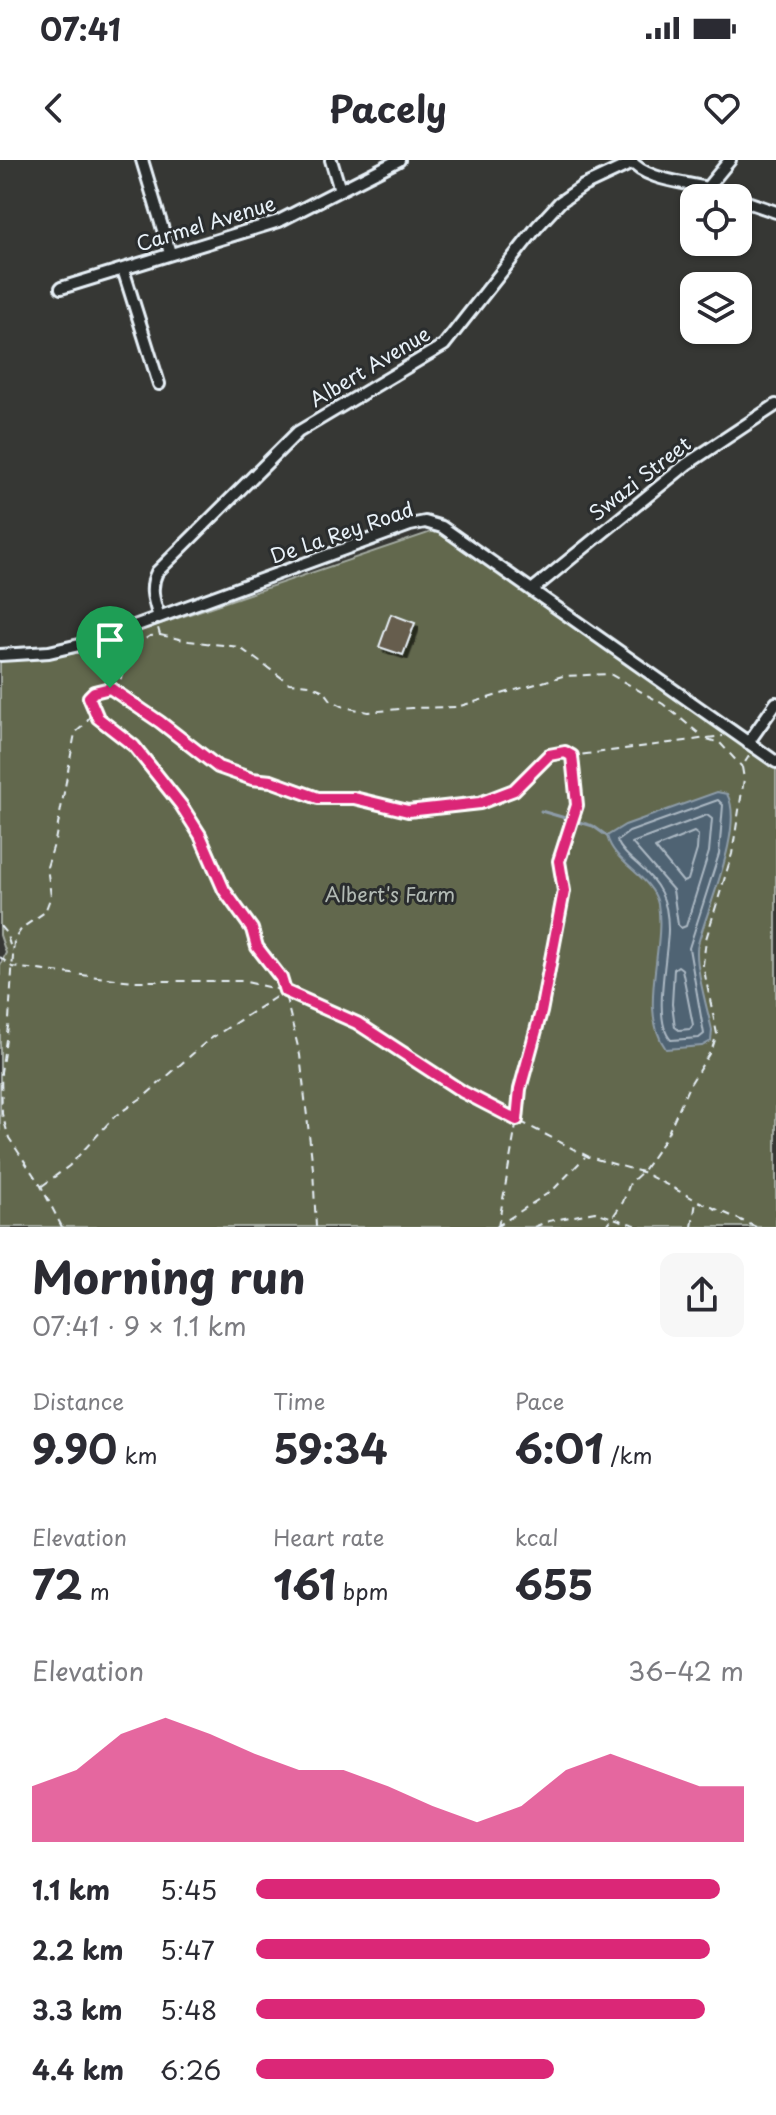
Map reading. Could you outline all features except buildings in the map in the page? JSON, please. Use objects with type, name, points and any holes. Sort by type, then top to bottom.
[{"type":"street","points":[[142,160],[170,253]]},
{"type":"street","points":[[331,160],[340,190]]},
{"type":"street","name":"Carmel Avenue","points":[[61,288],[271,224],[399,160]]},
{"type":"street","points":[[710,184],[730,160]]},
{"type":"street","points":[[631,161],[648,173],[691,184]]},
{"type":"street","name":"Albert Avenue","points":[[159,617],[152,591],[157,572],[291,438],[437,351],[460,327],[560,202],[631,161]]},
{"type":"street","points":[[752,204],[776,212]]},
{"type":"street","points":[[123,269],[159,384]]},
{"type":"street","name":"Swazi Street","points":[[532,590],[687,464],[776,405]]},
{"type":"street","name":"De La Rey Road","points":[[0,655],[62,650],[425,522],[442,527],[776,762]]},
{"type":"street","points":[[748,743],[776,703]]},
{"type":"path","points":[[159,617],[157,625],[160,635]]},
{"type":"path","points":[[316,1227],[300,1055],[281,978],[257,947],[252,929],[224,890],[200,835],[181,805],[134,746],[93,711],[89,697],[94,692],[119,684],[122,675],[119,655],[150,636],[239,647],[289,683],[310,685],[324,691],[331,700],[344,707],[368,712],[457,707],[563,676],[610,674],[663,704],[703,737],[720,743],[742,767],[744,779],[732,854],[706,939],[703,965],[717,1034],[666,1137],[642,1172],[630,1183],[614,1218],[606,1227]]},
{"type":"path","points":[[110,688],[218,767],[318,798],[354,798],[408,811],[480,803],[514,790],[549,755],[565,752],[572,756],[737,735]]},
{"type":"path","points":[[62,1227],[41,1186],[9,1138],[2,1114],[1,1072],[9,1020],[14,940],[22,928],[45,912],[51,896],[47,867],[55,841],[71,750],[75,733],[93,711]]},
{"type":"path","points":[[742,767],[749,758],[748,743]]},
{"type":"path","points":[[497,1226],[520,1089],[541,1012],[564,891],[559,861],[577,805],[572,756]]},
{"type":"path","points":[[0,926],[6,933],[12,953]]},
{"type":"path","points":[[0,957],[12,967],[133,981],[242,981],[285,991],[357,1023],[463,1092],[586,1156],[642,1172],[756,1227]]},
{"type":"path","points":[[41,1186],[69,1166],[115,1116],[146,1095],[207,1041],[285,991]]},
{"type":"path","points":[[497,1226],[553,1190],[586,1156]]},
{"type":"path","points":[[692,1227],[696,1200]]},
{"type":"path","points":[[534,1227],[595,1212],[641,1227]]},
{"type":"green space","name":"Albert's Farm","points":[[440,529],[776,768],[776,1227],[0,1227],[0,965],[6,953],[0,935],[0,661],[72,654]]},
{"type":"water","points":[[717,792],[727,794],[731,826],[723,868],[697,952],[712,1030],[711,1041],[702,1046],[666,1049],[654,1016],[658,904],[649,886],[617,855],[607,836],[625,825]]},
{"type":"waterway","points":[[541,811],[593,826],[607,836]]},
{"type":"route","points":[[110,688],[218,767],[318,798],[354,798],[408,811],[480,803],[514,790],[549,755],[565,752],[572,756],[577,805],[559,861],[564,891],[541,1012],[520,1089],[517,1120],[463,1092],[357,1023],[285,991],[281,978],[257,947],[252,929],[224,890],[200,835],[181,805],[134,746],[93,711],[89,697],[94,692],[110,688]]}]
